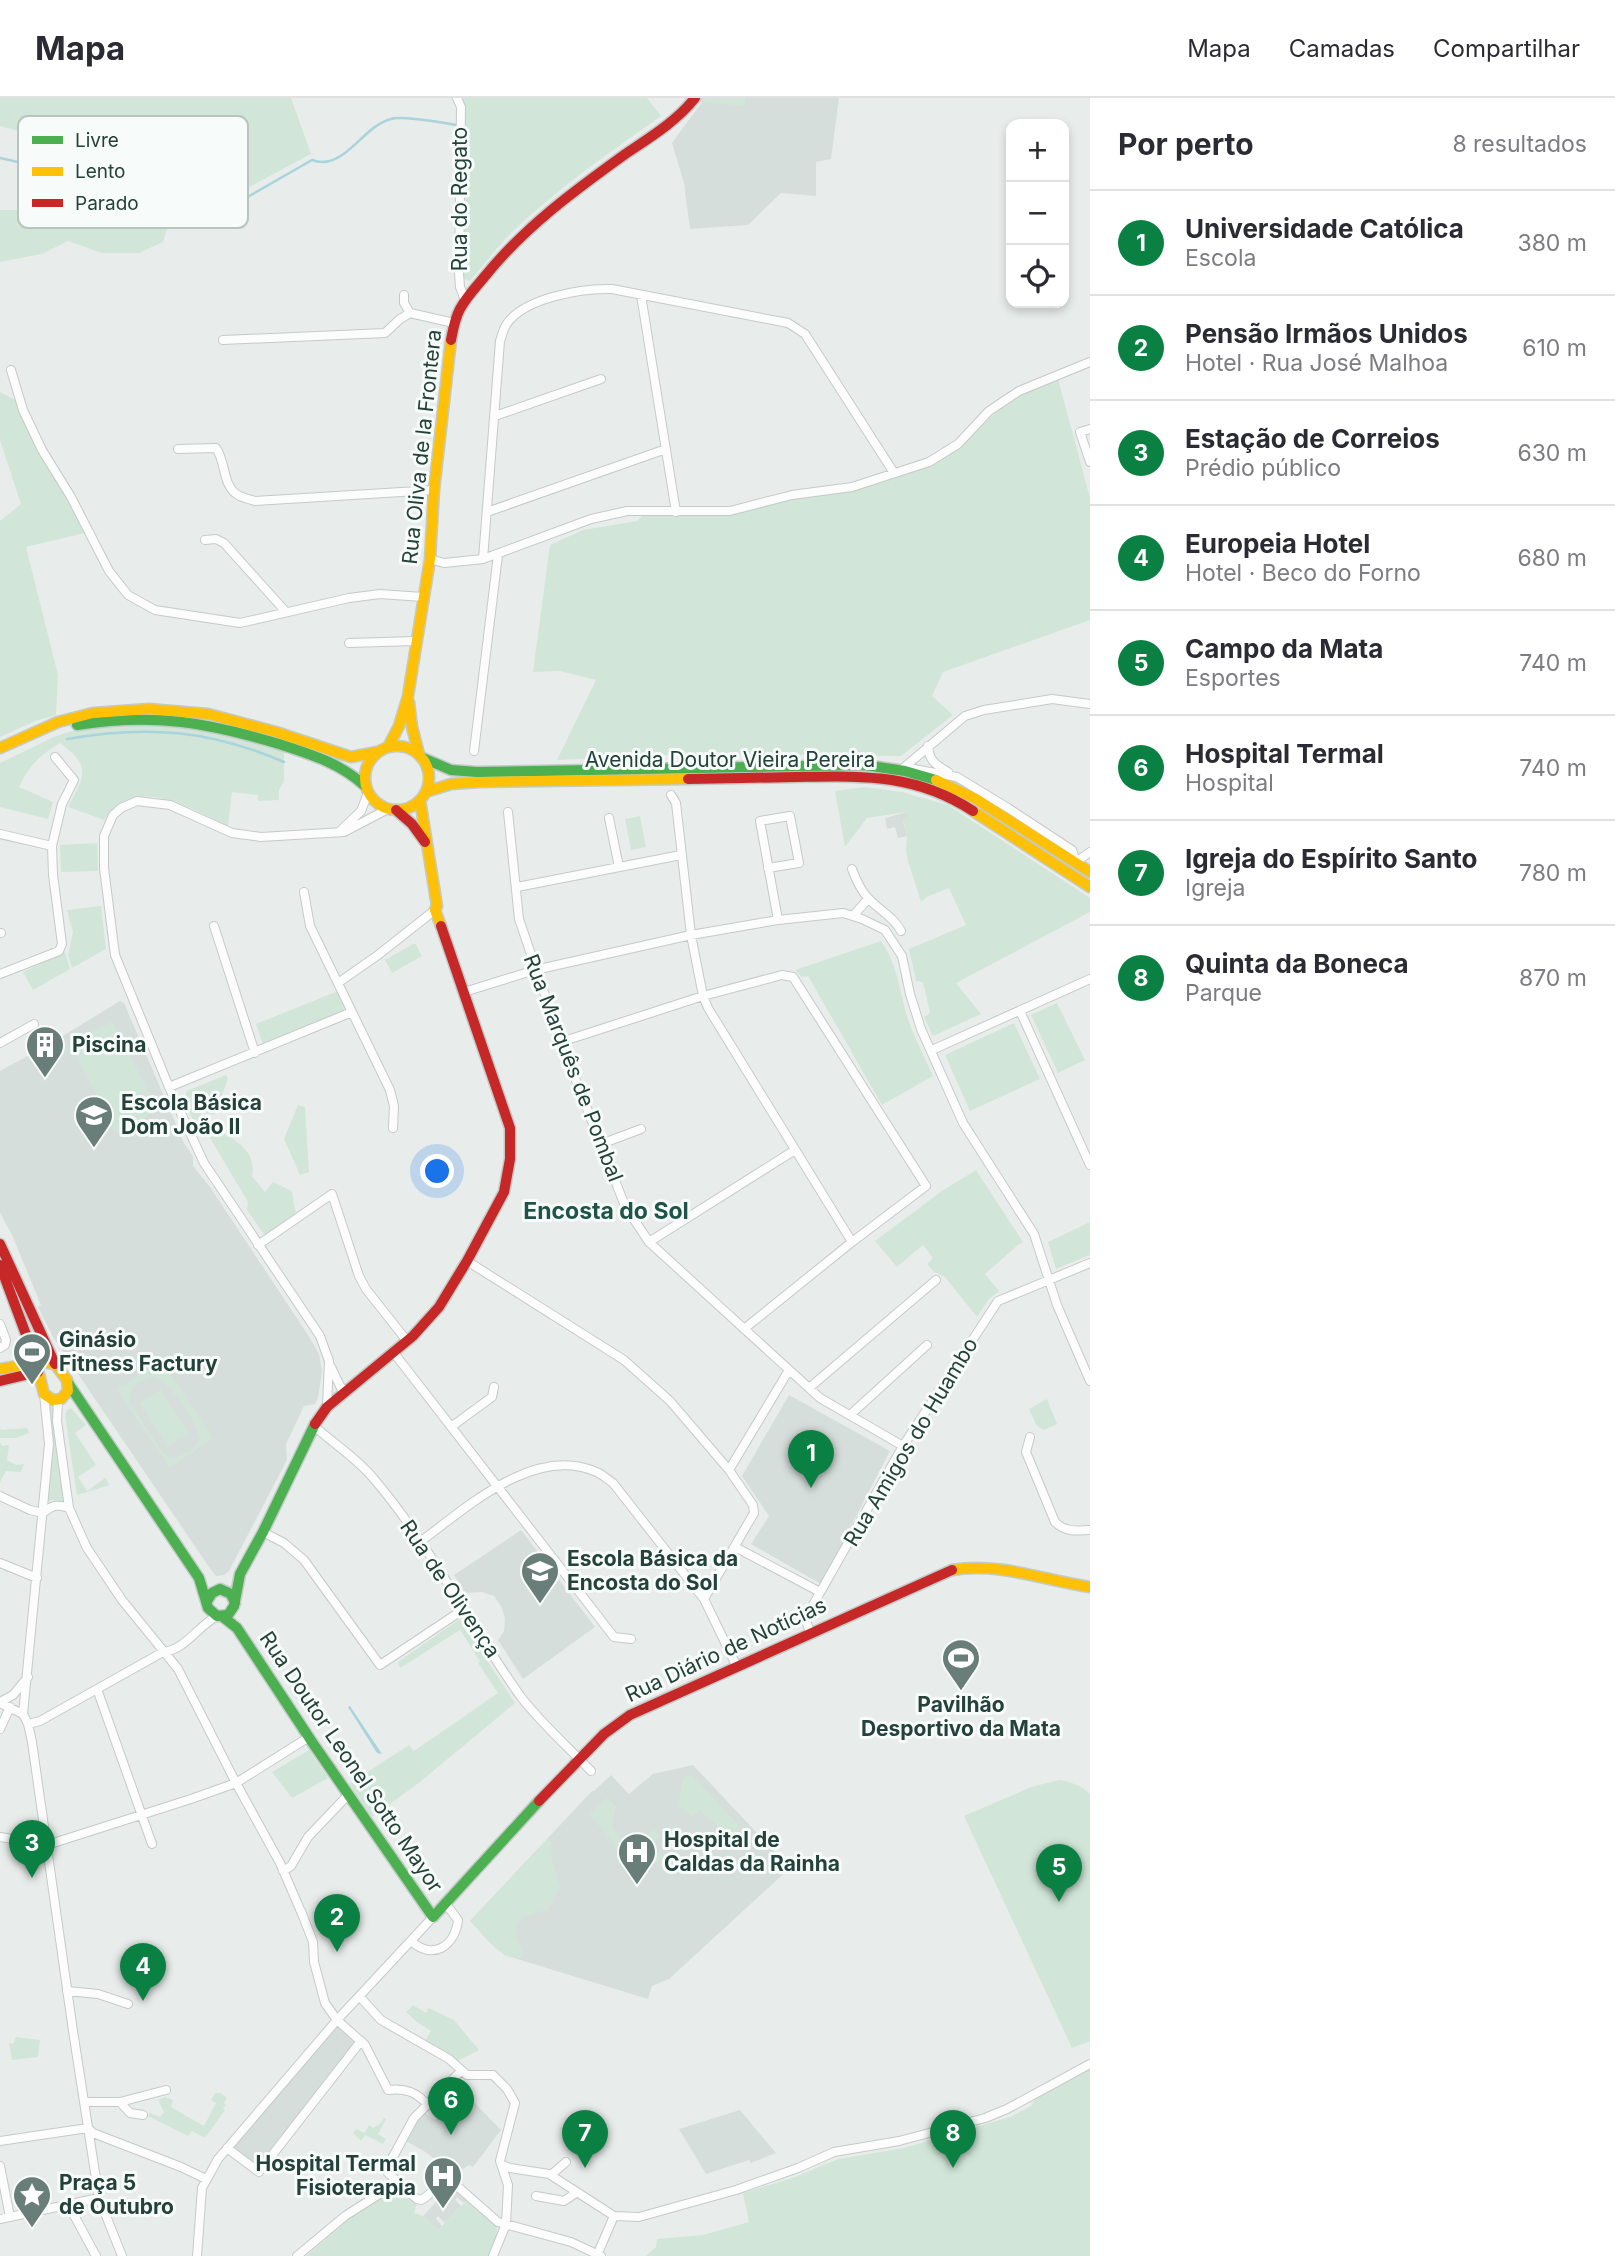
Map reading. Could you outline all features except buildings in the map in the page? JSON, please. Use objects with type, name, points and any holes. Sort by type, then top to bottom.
[{"type":"main road","name":"Rua Oliva de la Frontera","points":[[382,749],[399,726],[408,696],[430,559],[444,388],[454,323],[465,300],[508,249],[537,221],[568,195],[668,124],[695,98]]},
{"type":"main road","name":"Rua Oliva de la Frontera","points":[[408,696],[412,727],[421,756]]},
{"type":"main road","points":[[0,748],[69,719],[93,713],[149,709],[208,714],[276,732],[351,757],[401,746],[421,756],[429,774],[423,796],[437,906],[435,910],[507,1118],[511,1147],[504,1192],[439,1307],[394,1353],[327,1407],[314,1426],[240,1574],[234,1606]]},
{"type":"main road","points":[[0,757],[57,730],[79,724],[127,718],[177,719],[241,732],[314,755],[346,769],[379,804],[392,809],[412,824],[429,847]]},
{"type":"main road","points":[[367,790],[365,771],[382,749]]},
{"type":"main road","name":"Avenida Doutor Vieira Pereira","points":[[421,756],[451,769],[477,772],[865,765],[901,770],[943,782],[1090,872]]},
{"type":"main road","name":"Avenida Doutor Vieira Pereira","points":[[423,796],[451,784],[480,782],[866,776],[903,781],[939,792],[969,808],[1090,887]]},
{"type":"main road","points":[[392,809],[409,808],[423,796]]},
{"type":"main road","points":[[0,1244],[55,1363],[62,1369],[68,1383],[199,1578],[213,1613]]},
{"type":"main road","points":[[0,1265],[44,1394],[50,1399],[61,1399],[86,1409]]},
{"type":"main road","points":[[0,1381],[47,1362],[55,1363]]},
{"type":"main road","points":[[0,1370],[29,1364],[37,1367]]},
{"type":"main road","points":[[61,1399],[67,1394],[68,1383]]},
{"type":"main road","name":"Rua Diário de Notícias","points":[[433,1917],[578,1759],[604,1734],[630,1715],[926,1581],[966,1567],[1001,1567],[1090,1587]]},
{"type":"main road","points":[[213,1613],[212,1593],[222,1590],[240,1574]]},
{"type":"main road","points":[[199,1578],[231,1594],[234,1606]]},
{"type":"main road","points":[[213,1613],[234,1606]]},
{"type":"main road","name":"Rua Doutor Leonel Sotto Mayor","points":[[234,1606],[237,1628]]},
{"type":"main road","name":"Rua Doutor Leonel Sotto Mayor","points":[[213,1613],[237,1628],[433,1917]]},
{"type":"street","name":"Rua do Regato","points":[[457,98],[461,107],[459,273],[465,300]]},
{"type":"street","points":[[483,559],[500,341],[506,325],[529,304],[591,288],[612,289],[788,323],[805,334],[894,473]]},
{"type":"street","points":[[404,295],[404,303],[410,313]]},
{"type":"street","points":[[641,295],[676,512]]},
{"type":"street","points":[[223,340],[385,334],[410,313],[454,323]]},
{"type":"street","points":[[430,559],[444,563],[483,559],[591,519],[627,511],[730,511],[792,495],[852,488],[929,461],[958,444],[989,411],[1019,391],[1090,362]]},
{"type":"street","points":[[10,370],[23,410],[42,450],[71,497],[109,571],[128,595],[155,610],[240,624],[380,594],[423,597]]},
{"type":"street","points":[[495,416],[601,379]]},
{"type":"street","points":[[1090,429],[1080,432],[1090,462]]},
{"type":"street","points":[[178,449],[216,448],[220,453],[228,483],[236,495],[255,501],[434,490]]},
{"type":"street","points":[[487,512],[667,449]]},
{"type":"street","points":[[205,540],[216,539],[224,542],[286,612]]},
{"type":"street","points":[[474,751],[498,555]]},
{"type":"street","points":[[349,643],[416,641]]},
{"type":"street","points":[[901,770],[965,716],[984,710],[1052,699],[1090,704]]},
{"type":"street","points":[[928,746],[929,756],[938,766],[957,777]]},
{"type":"street","points":[[0,974],[59,951],[62,944],[52,875],[52,846],[62,804],[74,780],[55,757]]},
{"type":"street","name":"Avenida Doutor Vieira Pereira","points":[[901,770],[917,769],[957,777],[1072,850],[1076,862]]},
{"type":"street","points":[[338,832],[360,811],[367,790]]},
{"type":"street","points":[[671,795],[676,803],[691,935],[708,1009],[852,1242]]},
{"type":"street","points":[[348,1391],[341,1388],[335,1380],[320,1336],[204,1163],[169,1087],[115,955],[104,868],[104,836],[113,815],[137,801],[170,805],[232,833],[261,837],[350,831],[392,809]]},
{"type":"street","name":"Rua Marquês de Pombal","points":[[508,811],[519,919],[561,1042],[625,1206],[649,1242],[820,1398],[903,1446]]},
{"type":"street","points":[[768,868],[799,863],[790,816],[760,821],[768,868],[778,920]]},
{"type":"street","points":[[609,818],[619,867]]},
{"type":"street","points":[[0,834],[52,846]]},
{"type":"street","points":[[1076,862],[1090,852]]},
{"type":"street","points":[[517,887],[681,855]]},
{"type":"street","points":[[852,869],[857,883],[868,899],[895,920],[901,931]]},
{"type":"street","points":[[304,892],[310,926],[390,1090],[394,1106],[393,1128]]},
{"type":"street","points":[[853,916],[868,899]]},
{"type":"street","points":[[338,983],[435,910]]},
{"type":"street","points":[[464,992],[535,970],[691,935],[778,920],[843,913],[885,930],[902,956],[921,1029],[963,1123],[1034,1234],[1048,1281],[1090,1381]]},
{"type":"street","points":[[214,926],[256,1053]]},
{"type":"street","points":[[561,1042],[703,996],[789,975],[793,977],[926,1185],[744,1329]]},
{"type":"street","points":[[932,1050],[1090,979]]},
{"type":"street","points":[[1020,1011],[1089,1159]]},
{"type":"street","points":[[169,1087],[352,1012]]},
{"type":"street","points":[[0,1043],[34,1024]]},
{"type":"street","points":[[601,1144],[641,1129]]},
{"type":"street","points":[[649,1242],[795,1150]]},
{"type":"street","points":[[258,1245],[332,1194],[359,1276],[407,1341]]},
{"type":"street","points":[[467,1261],[624,1360],[670,1401],[729,1470],[753,1505],[754,1513],[704,1599]]},
{"type":"street","name":"Rua Amigos do Huambo","points":[[810,1633],[806,1620],[820,1592],[903,1446],[998,1301],[1090,1264]]},
{"type":"street","points":[[809,1388],[936,1280]]},
{"type":"street","points":[[0,1324],[6,1340],[5,1345],[0,1348]]},
{"type":"street","points":[[850,1415],[928,1345]]},
{"type":"street","points":[[394,1353],[614,1637],[631,1639]]},
{"type":"street","points":[[327,1407],[329,1361]]},
{"type":"street","points":[[729,1470],[789,1370]]},
{"type":"street","points":[[451,1427],[492,1397],[494,1387]]},
{"type":"street","points":[[44,1394],[49,1444],[23,1714],[28,1724],[99,2198],[122,2256]]},
{"type":"street","points":[[61,1399],[57,1421],[69,1508],[87,1548],[122,1600],[178,1670],[284,1871],[313,1942],[314,1962],[325,2003],[337,2020],[361,2041],[370,2053],[388,2090],[415,2092],[425,2107]]},
{"type":"street","name":"Rua de Olivença","points":[[314,1426],[352,1456],[374,1478],[521,1696],[543,1724],[591,1771]]},
{"type":"street","points":[[1030,1437],[1026,1452],[1055,1522],[1062,1529],[1090,1530]]},
{"type":"street","points":[[419,1542],[498,1486],[528,1471],[542,1466],[574,1466],[595,1471],[613,1483],[704,1599],[736,1665]]},
{"type":"street","points":[[0,1496],[43,1513]]},
{"type":"street","points":[[43,1513],[51,1506],[69,1508]]},
{"type":"street","points":[[263,1532],[284,1543],[304,1560],[380,1665],[464,1609]]},
{"type":"street","points":[[735,1547],[820,1592]]},
{"type":"street","points":[[0,1563],[37,1578]]},
{"type":"street","points":[[28,1724],[40,1721],[163,1652],[172,1651],[213,1613]]},
{"type":"street","points":[[0,1702],[13,1695],[28,1677]]},
{"type":"street","points":[[97,1689],[152,1844]]},
{"type":"street","points":[[0,1702],[23,1714]]},
{"type":"street","points":[[0,1729],[10,1707]]},
{"type":"street","points":[[0,1837],[47,1845],[141,1815],[236,1783],[309,1737]]},
{"type":"street","points":[[284,1871],[308,1837],[348,1795]]},
{"type":"street","points":[[411,1941],[425,1951],[435,1952],[449,1943],[457,1931],[458,1920],[446,1904]]},
{"type":"street","name":"Rua Diário de Notícias","points":[[206,2179],[227,2148],[337,2020],[433,1917]]},
{"type":"street","points":[[67,1991],[98,1994],[128,2004]]},
{"type":"street","points":[[360,1997],[381,2020],[441,2054],[473,2076],[493,2075],[507,2089],[514,2103],[500,2161],[508,2185],[506,2224],[493,2256]]},
{"type":"street","points":[[227,2148],[259,2172],[361,2041]]},
{"type":"street","points":[[502,2165],[551,2175],[614,2216],[639,2217],[736,2190],[834,2152],[899,2141],[985,2118],[1090,2064]]},
{"type":"street","points":[[461,2070],[414,2118],[388,2166],[388,2173],[395,2180],[416,2199],[421,2200],[428,2197],[444,2180],[449,2179],[498,2222],[571,2242],[599,2255],[614,2216]]},
{"type":"street","points":[[84,2102],[120,2102],[166,2090]]},
{"type":"street","points":[[120,2102],[131,2113],[143,2115]]},
{"type":"street","points":[[0,2141],[88,2128]]},
{"type":"street","points":[[88,2128],[93,2133],[181,2166],[206,2179],[202,2189],[197,2256]]},
{"type":"street","points":[[551,2175],[566,2162]]},
{"type":"street","points":[[0,2166],[10,2217]]},
{"type":"street","points":[[297,2256],[327,2229],[389,2188],[395,2180]]},
{"type":"street","points":[[536,2196],[564,2201],[573,2190]]},
{"type":"street","points":[[0,2219],[99,2198]]},
{"type":"street","points":[[68,2204],[96,2256]]},
{"type":"shaded area","points":[[682,98],[839,98],[831,159],[816,162],[816,196],[781,193],[748,225],[690,229],[684,183],[672,143],[702,102]]},
{"type":"shaded area","points":[[907,812],[909,818],[903,820],[907,836],[898,838],[895,827],[887,829],[885,818]]},
{"type":"shaded area","points":[[120,1001],[124,1003],[184,1143],[193,1156],[193,1166],[210,1187],[319,1354],[322,1371],[318,1398],[315,1404],[304,1406],[286,1444],[287,1460],[229,1571],[224,1575],[216,1576],[211,1570],[53,1337],[38,1307],[41,1305],[12,1235],[0,1213],[0,1071]]},
{"type":"shaded area","points":[[789,1395],[890,1451],[821,1584],[751,1544],[769,1516],[742,1476]]},
{"type":"shaded area","name":"Escola Básica da Encosta do Sol","points":[[521,1530],[595,1627],[523,1679],[498,1640],[504,1631],[505,1618],[501,1606],[494,1596],[482,1592],[465,1593],[454,1575]]},
{"type":"shaded area","name":"Hospital de Caldas da Rainha","points":[[693,1765],[790,1868],[669,1979],[652,1986],[648,1999],[504,1955],[470,1921],[592,1791],[611,1775],[629,1794],[653,1774]]},
{"type":"shaded area","points":[[337,2023],[358,2042],[259,2169],[230,2147]]},
{"type":"shaded area","points":[[465,2093],[501,2130],[473,2167],[469,2165],[455,2174],[424,2151],[402,2139],[412,2120],[424,2112],[435,2120]]},
{"type":"shaded area","points":[[740,2110],[776,2153],[751,2163],[749,2160],[706,2174],[679,2129]]},
{"type":"shaded area","name":"Hospital Termal Fisioterapia","points":[[452,2185],[467,2200],[464,2203],[457,2197],[455,2200],[461,2206],[445,2223],[438,2216],[436,2219],[442,2226],[438,2230],[423,2216]]},
{"type":"green space","points":[[0,98],[291,98],[311,154],[248,188],[248,116],[18,116],[18,131],[0,126]]},
{"type":"green space","points":[[461,98],[647,98],[661,116],[548,200],[506,238],[470,281],[462,278],[464,104]]},
{"type":"green space","points":[[703,98],[745,98],[745,106],[703,102]]},
{"type":"green space","points":[[0,210],[18,210],[18,228],[167,228],[163,242],[139,253],[102,253],[68,241],[42,254],[0,262]]},
{"type":"green space","points":[[1058,379],[1090,498],[1090,620],[943,672],[932,696],[953,715],[901,756],[687,754],[557,760],[596,680],[560,671],[533,672],[550,545],[583,530],[637,521],[643,515],[731,514],[792,499],[852,491],[934,464],[960,447],[993,415],[1021,394]]},
{"type":"green space","points":[[0,392],[21,403],[89,532],[26,547],[58,675],[56,715],[0,737],[0,521],[21,504],[0,440]]},
{"type":"green space","points":[[139,724],[213,732],[284,752],[284,781],[279,790],[279,800],[258,801],[258,795],[232,792],[228,826],[180,804],[147,796],[131,799],[117,806],[104,820],[68,807],[79,786],[82,771],[77,758],[60,743],[36,762],[19,787],[53,802],[48,819],[0,807],[0,763],[56,736],[73,731]]},
{"type":"green space","points":[[865,787],[902,792],[948,805],[1090,898],[1090,912],[956,983],[981,1014],[933,1036],[924,1017],[930,1013],[923,982],[916,981],[909,949],[966,925],[949,888],[921,902],[906,851],[907,836],[903,819],[909,818],[907,812],[867,818],[845,847],[835,791]]},
{"type":"green space","points":[[640,816],[646,847],[631,850],[625,819]]},
{"type":"green space","points":[[97,843],[98,871],[61,872],[60,845]]},
{"type":"green space","points":[[101,906],[106,949],[72,968],[68,955],[73,932],[67,910]]},
{"type":"green space","points":[[881,941],[895,971],[910,1025],[933,1076],[882,1105],[808,976],[802,977],[795,970]]},
{"type":"green space","points":[[415,943],[422,956],[392,973],[385,960]]},
{"type":"green space","points":[[65,952],[70,969],[33,990],[23,972]]},
{"type":"green space","points":[[338,991],[345,1007],[343,1012],[266,1045],[262,1042],[256,1024]]},
{"type":"green space","points":[[1057,1003],[1085,1060],[1058,1073],[1031,1015]]},
{"type":"green space","points":[[112,1022],[158,1110],[116,1133],[70,1043]]},
{"type":"green space","points":[[1014,1023],[1040,1079],[970,1111],[945,1055]]},
{"type":"green space","points":[[226,1075],[228,1079],[214,1115],[201,1111],[202,1124],[238,1142],[245,1149],[250,1156],[252,1176],[265,1192],[273,1182],[292,1191],[296,1215],[266,1235],[247,1210],[248,1202],[204,1128],[196,1126],[184,1101],[187,1091]]},
{"type":"green space","points":[[298,1105],[305,1107],[309,1172],[300,1175],[284,1139]]},
{"type":"green space","points":[[976,1170],[1023,1242],[985,1274],[999,1291],[989,1299],[977,1317],[945,1277],[934,1272],[927,1264],[933,1258],[923,1245],[897,1267],[875,1241],[942,1191]]},
{"type":"green space","points":[[1090,1222],[1090,1255],[1056,1269],[1048,1242]]},
{"type":"green space","points":[[161,1361],[213,1438],[170,1467],[117,1390]],"holes":[[[155,1377],[183,1404],[200,1439],[193,1450],[173,1459],[163,1454],[130,1403],[131,1390],[140,1381]]]},
{"type":"green space","points":[[160,1390],[189,1433],[168,1446],[140,1403]]},
{"type":"green space","points":[[1047,1399],[1057,1424],[1044,1430],[1037,1426],[1029,1409]]},
{"type":"green space","points":[[46,1405],[53,1407],[64,1502],[47,1502]]},
{"type":"green space","points":[[71,1408],[86,1425],[75,1433],[96,1465],[78,1477],[87,1491],[105,1478],[110,1485],[77,1495],[65,1415]]},
{"type":"green space","points":[[0,1427],[1,1430],[27,1428],[29,1433],[16,1438],[0,1438]]},
{"type":"green space","points":[[0,1442],[2,1446],[9,1445],[7,1460],[16,1465],[24,1464],[21,1472],[6,1471],[0,1482]]},
{"type":"green space","points":[[460,1619],[515,1703],[420,1782],[372,1817],[349,1784],[409,1745],[414,1751],[498,1693],[460,1630],[400,1668],[398,1662]]},
{"type":"green space","points":[[309,1750],[328,1778],[292,1798],[272,1772]]},
{"type":"green space","points":[[692,1775],[741,1828],[731,1838],[700,1810],[692,1817],[679,1805],[682,1782],[686,1776]]},
{"type":"green space","points":[[1059,1780],[1076,1784],[1090,1794],[1090,2041],[1072,2048],[964,1816],[1031,1787]]},
{"type":"green space","points":[[607,1798],[616,1807],[611,1825],[620,1838],[641,1840],[654,1830],[660,1836],[650,1845],[663,1857],[657,1863],[651,1857],[632,1861],[589,1815]]},
{"type":"green space","points":[[548,1838],[552,1844],[551,1857],[560,1887],[548,1910],[525,1916],[517,1924],[516,1935],[523,1957],[508,1956],[500,1952],[470,1921]]},
{"type":"green space","points":[[413,2005],[426,2013],[429,2008],[454,2020],[479,2050],[457,2061],[425,2041],[431,2031],[406,2012]]},
{"type":"green space","points":[[16,2037],[40,2040],[38,2057],[12,2060],[9,2043],[13,2044]]},
{"type":"green space","points":[[1090,2064],[1090,2256],[646,2256],[656,2247],[657,2239],[703,2235],[749,2222],[743,2193],[795,2177],[838,2159],[904,2148],[1010,2117],[1031,2106],[1041,2090]]},
{"type":"green space","points":[[215,2093],[221,2093],[227,2098],[223,2108],[225,2110],[205,2138],[192,2131],[188,2136],[148,2116],[150,2113],[160,2117],[164,2112],[158,2100],[165,2097],[173,2100],[171,2107],[204,2126],[216,2103],[211,2100]]},
{"type":"green space","points":[[386,2119],[378,2134],[386,2139],[383,2144],[365,2135],[361,2141],[353,2133],[356,2129],[364,2133],[369,2125],[373,2128]]},
{"type":"green space","points":[[394,2185],[417,2203],[414,2213],[423,2216],[438,2230],[467,2200],[497,2227],[496,2241],[489,2256],[306,2256],[350,2218],[391,2191]]},
{"type":"water","points":[[350,1706],[382,1754],[377,1753],[348,1707]]},
{"type":"waterway","points":[[248,197],[312,160],[334,160],[371,130],[391,119],[457,125]]},
{"type":"waterway","points":[[0,158],[18,162]]},
{"type":"waterway","points":[[67,739],[124,732],[178,733],[230,743],[284,762]]},
{"type":"traffic: fast","points":[[77,725],[105,721],[155,720],[227,730],[313,756],[335,765],[365,786]]},
{"type":"traffic: fast","points":[[423,758],[451,770],[477,772],[865,765],[905,771],[936,780]]},
{"type":"traffic: fast","points":[[68,1383],[199,1578],[208,1608],[217,1616],[228,1615],[234,1606],[240,1574],[315,1424]]},
{"type":"traffic: fast","points":[[207,1601],[212,1593],[220,1589],[231,1594],[235,1603]]},
{"type":"traffic: fast","points":[[223,1617],[237,1628],[433,1917],[539,1801]]},
{"type":"traffic: slow","points":[[388,747],[399,726],[408,696],[430,559],[434,490],[451,340]]},
{"type":"traffic: slow","points":[[409,702],[419,754]]},
{"type":"traffic: slow","points":[[0,748],[58,722],[93,713],[149,709],[208,714],[276,732],[351,757],[377,752]]},
{"type":"traffic: slow","points":[[391,746],[403,746],[420,755],[427,766],[429,778],[427,790],[420,801],[403,810],[391,810],[379,805],[370,796],[365,784],[365,772],[370,760],[379,751],[391,746]]},
{"type":"traffic: slow","points":[[426,792],[451,784],[480,782],[688,779]]},
{"type":"traffic: slow","points":[[936,780],[976,799],[1090,872]]},
{"type":"traffic: slow","points":[[420,800],[437,906],[435,910],[441,926]]},
{"type":"traffic: slow","points":[[973,811],[1090,887]]},
{"type":"traffic: slow","points":[[43,1362],[55,1364],[67,1380],[68,1391],[61,1399],[53,1400],[44,1394],[37,1366],[43,1362]]},
{"type":"traffic: slow","points":[[0,1369],[37,1365]]},
{"type":"traffic: slow","points":[[952,1570],[1004,1570],[1090,1587]]},
{"type":"traffic: jam","points":[[451,340],[460,309],[517,241],[569,196],[671,122],[695,98]]},
{"type":"traffic: jam","points":[[688,779],[888,779],[930,790],[973,811]]},
{"type":"traffic: jam","points":[[396,810],[412,824],[425,842]]},
{"type":"traffic: jam","points":[[315,1424],[327,1407],[413,1336],[439,1307],[504,1192],[510,1159],[510,1128],[441,926]]},
{"type":"traffic: jam","points":[[0,1244],[55,1364]]},
{"type":"traffic: jam","points":[[0,1265],[37,1364]]},
{"type":"traffic: jam","points":[[0,1381],[38,1372]]},
{"type":"traffic: jam","points":[[539,1801],[604,1734],[630,1715],[952,1570]]},
{"type":"place","name":"Piscina","points":[[45,1079]]},
{"type":"place","name":"Escola Básica Dom João II","points":[[94,1149]]},
{"type":"place","name":"Ginásio Fitness Factury","points":[[32,1386]]},
{"type":"place","name":"Universidade Católica","points":[[811,1488]]},
{"type":"place","name":"Escola Básica da Encosta do Sol","points":[[540,1605]]},
{"type":"place","name":"Pavilhão Desportivo da Mata","points":[[961,1692]]},
{"type":"place","name":"Estação de Correios","points":[[32,1878]]},
{"type":"place","name":"Hospital de Caldas da Rainha","points":[[637,1886]]},
{"type":"place","name":"Campo da Mata","points":[[1059,1902]]},
{"type":"place","name":"Pensão Irmãos Unidos","points":[[337,1952]]},
{"type":"place","name":"Europeia Hotel","points":[[143,2001]]},
{"type":"place","name":"Hospital Termal","points":[[451,2135]]},
{"type":"place","name":"Igreja do Espírito Santo","points":[[585,2168]]},
{"type":"place","name":"Quinta da Boneca","points":[[953,2168]]},
{"type":"place","name":"Hospital Termal Fisioterapia","points":[[443,2210]]},
{"type":"place","name":"Praça 5 de Outubro","points":[[32,2229]]},
{"type":"district","name":"Encosta do Sol","points":[[606,1211]]}]
